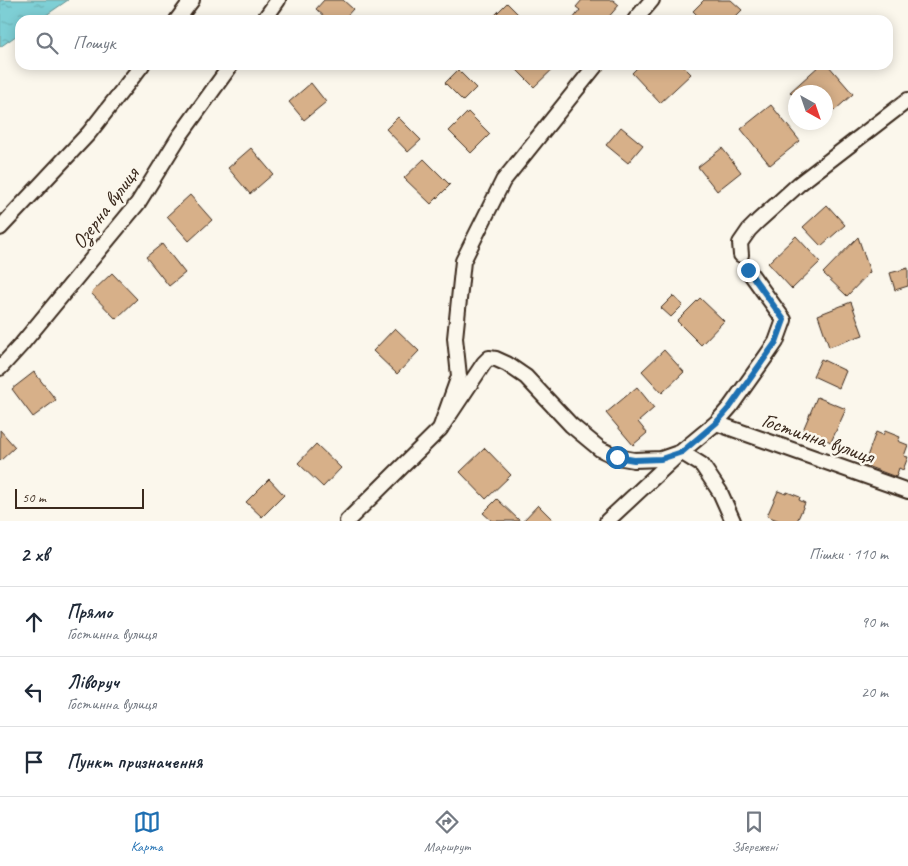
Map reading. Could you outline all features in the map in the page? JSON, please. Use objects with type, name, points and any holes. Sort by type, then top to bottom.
[{"type":"street","points":[[181,15],[192,0]]},
{"type":"street","points":[[268,15],[278,0]]},
{"type":"street","points":[[639,15],[652,0]]},
{"type":"street","points":[[0,228],[89,133],[138,70]]},
{"type":"street","name":"Озерна вулиця","points":[[0,368],[138,203],[178,137],[227,70]]},
{"type":"street","points":[[347,521],[440,429],[459,376],[456,338],[463,261],[502,181],[592,70]]},
{"type":"street","points":[[741,255],[740,243],[758,221],[799,184],[908,100]]},
{"type":"street","name":"Гостинна вулиця","points":[[440,429],[489,358],[507,364],[526,377],[571,425],[600,449],[617,457],[634,460],[661,459],[682,452],[716,423],[730,407],[768,355],[776,342],[784,320],[748,270]]},
{"type":"street","name":"Гостинна вулиця","points":[[716,423],[908,491]]},
{"type":"street","points":[[606,521],[682,452],[702,466],[720,492],[732,521]]},
{"type":"water","points":[[0,0],[68,0],[46,15],[15,15],[15,36],[0,47]]},
{"type":"building","points":[[324,0],[343,0],[353,9],[348,15],[323,15],[316,9]]},
{"type":"building","points":[[582,0],[613,0],[619,5],[610,15],[576,15],[580,10],[576,7]]},
{"type":"building","points":[[704,0],[731,0],[742,10],[737,15],[697,15],[693,11]]},
{"type":"building","points":[[507,3],[519,15],[495,15]]},
{"type":"building","points":[[458,70],[476,88],[463,101],[445,83]]},
{"type":"building","points":[[517,70],[552,70],[534,87]]},
{"type":"building","points":[[635,70],[687,70],[691,74],[660,103],[632,73]]},
{"type":"building","points":[[814,70],[832,70],[853,94],[833,112],[833,85],[798,85]]},
{"type":"building","points":[[311,83],[326,102],[304,120],[289,102]]},
{"type":"building","points":[[771,105],[788,126],[788,130],[791,130],[800,141],[770,165],[741,129]]},
{"type":"building","points":[[468,112],[490,134],[471,153],[449,131]]},
{"type":"building","points":[[398,117],[421,140],[408,152],[386,129]]},
{"type":"building","points":[[621,127],[643,145],[628,163],[606,145]]},
{"type":"building","points":[[251,148],[273,174],[250,194],[228,168]]},
{"type":"building","points":[[722,148],[741,172],[717,191],[698,167]]},
{"type":"building","points":[[424,159],[450,185],[431,204],[404,178]]},
{"type":"building","points":[[190,195],[212,220],[189,241],[167,216]]},
{"type":"building","points":[[827,205],[845,225],[821,246],[803,227]]},
{"type":"building","points":[[796,236],[820,262],[792,289],[768,263]]},
{"type":"building","points":[[858,237],[870,272],[847,296],[823,273]]},
{"type":"building","points":[[162,244],[185,273],[169,286],[146,257]]},
{"type":"building","points":[[908,268],[908,286],[895,290],[890,273]]},
{"type":"building","points":[[112,273],[137,299],[116,319],[91,293]]},
{"type":"building","points":[[673,296],[683,305],[671,317],[661,308]]},
{"type":"building","points":[[700,298],[724,321],[701,345],[677,321]]},
{"type":"building","points":[[851,302],[863,335],[829,347],[818,315]]},
{"type":"building","points":[[395,328],[419,351],[397,374],[373,351]]},
{"type":"building","points":[[664,350],[684,372],[662,393],[642,371]]},
{"type":"building","points":[[821,359],[846,371],[839,388],[813,376]]},
{"type":"building","points":[[34,372],[56,400],[33,417],[12,389]]},
{"type":"building","points":[[637,387],[654,408],[638,422],[647,433],[633,445],[606,413]]},
{"type":"building","points":[[817,397],[846,409],[831,442],[803,430]]},
{"type":"building","points":[[0,430],[15,447],[0,461]]},
{"type":"building","points":[[885,431],[900,437],[898,441],[908,445],[904,456],[908,457],[903,470],[899,468],[896,477],[864,465],[876,432],[883,435]]},
{"type":"building","points":[[316,444],[341,468],[323,487],[298,463]]},
{"type":"building","points":[[485,448],[511,475],[486,499],[460,472]]},
{"type":"building","points":[[269,479],[284,495],[262,517],[246,502]]},
{"type":"building","points":[[778,491],[800,497],[799,500],[805,503],[797,521],[780,521],[767,516]]},
{"type":"building","points":[[497,499],[520,521],[492,521],[483,513]]},
{"type":"building","points":[[538,505],[552,519],[550,521],[523,521]]},
{"type":"route","points":[[617,457],[634,460],[661,459],[682,452],[716,423],[768,355],[776,342],[784,320],[748,270]]}]
